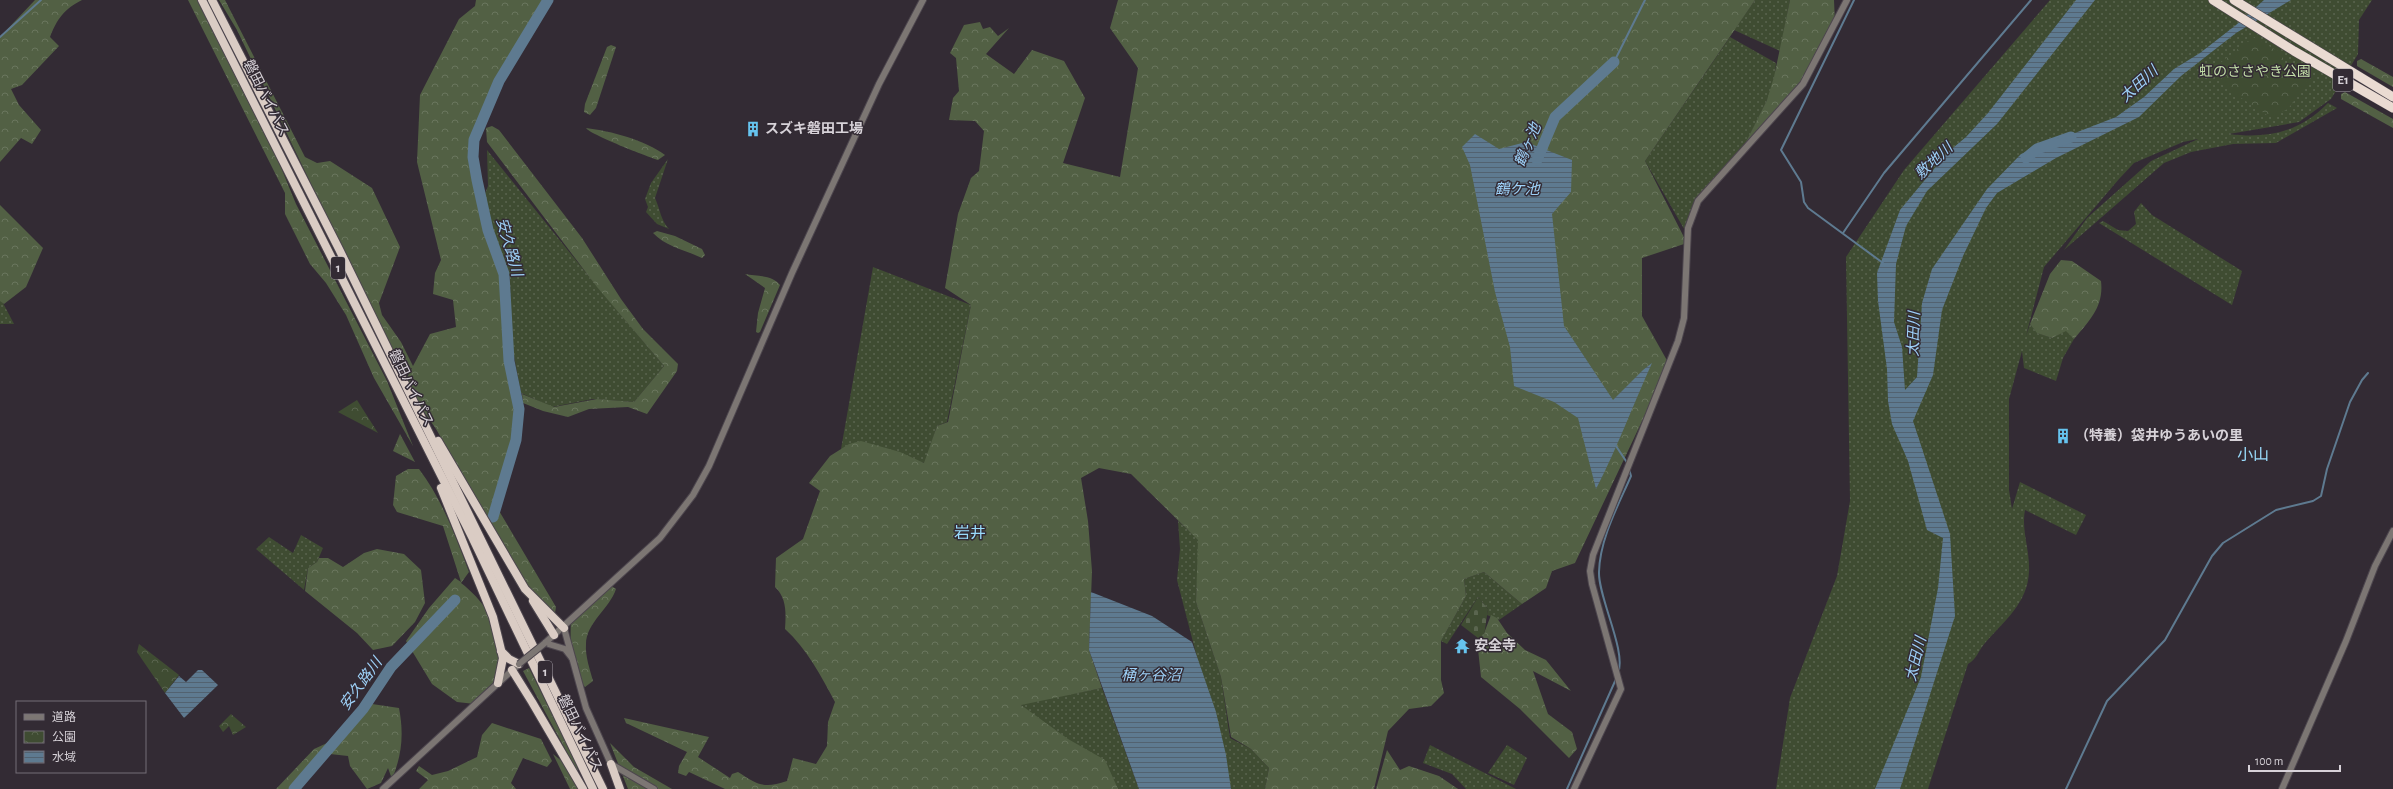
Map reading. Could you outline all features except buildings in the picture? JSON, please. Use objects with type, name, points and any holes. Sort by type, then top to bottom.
[{"type":"highway","name":"磐田バイパス","points":[[202,0],[405,406],[475,535],[488,556],[603,789]]},
{"type":"highway","name":"磐田バイパス","points":[[212,0],[339,249],[413,402],[475,535],[485,567],[593,789]]},
{"type":"highway","name":"E1","points":[[2213,0],[2294,51],[2393,108]]},
{"type":"highway","name":"E1","points":[[2234,0],[2393,97]]},
{"type":"highway","name":"1","points":[[413,402],[525,589],[564,628]]},
{"type":"highway","points":[[405,406],[455,519],[493,617],[501,651],[502,672],[498,683]]},
{"type":"highway","points":[[525,589],[554,635]]},
{"type":"highway","points":[[501,651],[509,659],[519,664]]},
{"type":"highway","points":[[512,670],[583,789]]},
{"type":"highway","points":[[611,764],[620,789]]},
{"type":"street","points":[[383,789],[512,670],[564,628],[660,538],[693,495],[709,466],[792,273],[879,84],[923,0]]},
{"type":"street","points":[[1574,789],[1621,689],[1592,584],[1590,571],[1593,555],[1680,336],[1684,318],[1688,228],[1698,201],[1803,84],[1847,0]]},
{"type":"street","points":[[2282,789],[2346,640],[2375,566],[2393,532]]},
{"type":"street","points":[[564,628],[586,708],[611,764],[654,789]]},
{"type":"street","points":[[545,643],[565,649],[574,660]]},
{"type":"green space","points":[[35,0],[82,0],[70,7],[55,25],[50,37],[59,46],[22,85],[11,89],[19,105],[41,130],[32,144],[21,138],[0,162],[0,37]]},
{"type":"green space","points":[[188,0],[202,0],[255,104],[296,204],[387,381],[413,446],[374,378],[346,315],[326,283],[310,264],[285,214],[285,193]]},
{"type":"green space","points":[[219,0],[225,0],[305,157],[317,163],[330,161],[372,188],[400,247],[379,303],[382,315],[401,342],[413,366],[430,334],[456,327],[453,300],[433,294],[435,273],[441,260],[417,162],[420,95],[459,19],[475,6],[476,0],[543,0],[476,122],[474,162],[485,219],[501,272],[507,375],[514,403],[516,434],[507,469],[495,504],[556,607],[555,613],[541,604],[528,586],[436,429],[404,383],[412,368],[402,373],[237,30]]},
{"type":"green space","points":[[1118,0],[1755,0],[1645,161],[1687,243],[1642,258],[1642,316],[1669,364],[1575,563],[1552,571],[1546,588],[1522,604],[1484,572],[1464,579],[1466,596],[1441,641],[1441,680],[1444,693],[1431,706],[1409,709],[1388,731],[1374,789],[1265,789],[1269,768],[1251,749],[1231,737],[1221,677],[1196,602],[1198,540],[1131,474],[1099,468],[1081,478],[1088,521],[1092,571],[1089,650],[1102,688],[1021,705],[1068,739],[1105,760],[1118,789],[725,789],[689,772],[686,776],[678,773],[679,766],[687,752],[626,723],[624,718],[709,737],[698,757],[730,778],[732,774],[738,772],[756,783],[767,785],[787,781],[793,758],[816,764],[827,746],[828,722],[835,702],[807,654],[785,629],[784,601],[779,591],[775,587],[776,558],[803,539],[820,491],[809,483],[830,456],[849,444],[861,441],[900,452],[924,463],[937,426],[948,422],[971,305],[945,288],[958,214],[971,178],[979,171],[984,131],[975,121],[949,120],[953,98],[959,91],[956,58],[950,53],[964,25],[980,22],[983,29],[990,27],[998,36],[1009,28],[986,54],[1014,74],[1032,50],[1064,61],[1085,98],[1063,163],[1120,177],[1138,68],[1110,28]]},
{"type":"green space","points":[[1755,0],[1790,0],[1780,51],[1734,30]]},
{"type":"green space","points":[[1790,0],[1834,0],[1835,24],[1803,84],[1744,146],[1767,100],[1774,77]]},
{"type":"green space","points":[[2050,0],[2372,0],[2359,20],[2358,54],[2331,99],[2299,122],[2229,134],[2257,135],[2283,131],[2306,121],[2328,103],[2337,108],[2276,143],[2233,144],[2191,152],[2164,163],[2064,250],[2087,218],[2151,161],[2198,139],[2183,142],[2134,163],[2044,267],[2026,336],[2030,324],[2038,333],[2052,338],[2066,330],[2074,339],[2063,358],[2056,381],[2024,368],[2022,351],[2009,399],[2009,490],[2012,509],[2020,482],[2086,515],[2076,535],[2025,510],[2024,525],[2029,563],[2028,582],[2020,602],[2014,611],[1968,664],[1928,789],[1776,789],[1790,698],[1837,576],[1850,501],[1846,257],[1904,170]]},
{"type":"green space","points":[[1730,37],[1776,63],[1774,86],[1740,155],[1698,201],[1687,234],[1645,161]]},
{"type":"green space","name":"虹のささやき公園","points":[[2253,37],[2283,54],[2283,63],[2308,82],[2288,109],[2270,117],[2223,86],[2219,64]]},
{"type":"green space","points":[[611,45],[616,47],[596,108],[590,115],[584,112],[585,104],[607,47]]},
{"type":"green space","points":[[2361,59],[2393,77],[2393,87],[2357,66],[2357,61]]},
{"type":"green space","points":[[2345,92],[2393,119],[2393,128],[2341,99],[2341,94]]},
{"type":"green space","points":[[492,126],[499,130],[582,238],[621,299],[643,329],[678,364],[677,371],[647,414],[628,407],[589,409],[568,417],[543,411],[523,403],[522,394],[554,407],[597,399],[634,402],[664,366],[597,287],[487,142],[486,128]]},
{"type":"green space","points":[[586,128],[606,131],[627,137],[648,145],[665,155],[658,160],[652,158],[607,140]]},
{"type":"green space","points":[[487,150],[596,285],[664,366],[634,402],[593,399],[552,407],[521,393],[511,340],[510,278],[491,229],[484,196],[488,186]]},
{"type":"green space","points":[[668,159],[655,198],[662,219],[669,229],[657,224],[646,212],[648,207],[645,199],[651,183]]},
{"type":"green space","points":[[2141,203],[2152,215],[2242,271],[2232,305],[2099,223],[2103,221],[2118,230],[2128,231],[2136,224],[2134,212]]},
{"type":"green space","points":[[0,205],[43,248],[26,287],[4,304],[0,301]]},
{"type":"green space","points":[[657,231],[675,236],[702,249],[705,255],[702,258],[669,245],[653,233]]},
{"type":"green space","points":[[2061,260],[2072,261],[2101,281],[2100,298],[2095,312],[2074,339],[2066,331],[2052,338],[2037,333],[2030,324],[2050,274]]},
{"type":"green space","points":[[873,267],[971,305],[947,422],[937,426],[925,463],[841,449]]},
{"type":"green space","points":[[745,274],[773,279],[780,285],[760,332],[758,333],[756,332],[758,313],[765,288]]},
{"type":"green space","points":[[0,300],[3,303],[14,324],[0,324]]},
{"type":"green space","points":[[357,400],[378,433],[338,412]]},
{"type":"green space","points":[[400,434],[415,462],[393,451]]},
{"type":"green space","points":[[408,469],[419,469],[442,506],[454,532],[469,572],[461,583],[483,604],[493,622],[500,642],[501,664],[498,683],[475,704],[457,702],[432,684],[406,641],[429,608],[455,578],[461,582],[443,526],[397,512],[393,505],[396,476]]},
{"type":"green space","points":[[1178,521],[1199,540],[1196,602],[1221,677],[1230,738],[1251,749],[1269,768],[1265,789],[1231,789],[1177,580],[1180,549]]},
{"type":"green space","points":[[301,535],[323,548],[317,562],[308,568],[304,590],[256,549],[269,537],[293,553]]},
{"type":"green space","points":[[377,549],[404,554],[421,570],[425,603],[415,622],[392,646],[373,650],[357,633],[305,591],[308,568],[317,562],[319,558],[328,558],[343,567],[364,553]]},
{"type":"green space","points":[[1484,572],[1522,604],[1499,620],[1487,615],[1488,609],[1478,597],[1447,644],[1441,641],[1466,596],[1464,579]]},
{"type":"green space","points":[[610,585],[616,589],[613,596],[594,622],[587,636],[586,653],[593,681],[585,687],[576,673],[572,656],[571,621]]},
{"type":"green space","points":[[1478,597],[1488,609],[1484,636],[1478,638],[1461,625]]},
{"type":"green space","points":[[1491,615],[1497,618],[1507,633],[1525,650],[1546,660],[1571,691],[1533,671],[1548,714],[1572,732],[1577,749],[1569,758],[1520,709],[1481,677],[1478,649]]},
{"type":"green space","points":[[139,644],[179,675],[165,693],[137,652]]},
{"type":"green space","points":[[529,668],[577,764],[578,773],[523,671]]},
{"type":"green space","points":[[1102,688],[1139,789],[1115,789],[1020,704]]},
{"type":"green space","points":[[372,704],[399,708],[402,736],[400,753],[392,779],[388,768],[381,783],[367,789],[350,766],[348,756],[330,754],[300,789],[276,789],[314,749],[349,733],[350,723]]},
{"type":"green space","points":[[231,714],[246,727],[233,735],[229,726],[223,732],[219,726]]},
{"type":"green space","points":[[492,723],[541,739],[552,761],[547,767],[523,758],[511,783],[516,789],[419,789],[428,780],[416,771],[419,766],[432,775],[448,771],[477,757],[482,735]]},
{"type":"green space","points":[[610,743],[634,767],[672,789],[628,789]]},
{"type":"green space","points":[[1430,745],[1516,789],[1466,789],[1452,774],[1423,763]]},
{"type":"green space","points":[[1507,745],[1527,758],[1514,785],[1488,773]]},
{"type":"green space","points":[[1387,750],[1400,770],[1409,766],[1439,776],[1458,789],[1376,789]]},
{"type":"green space","points":[[553,754],[563,762],[578,789],[570,789]]},
{"type":"water","points":[[2076,0],[2095,0],[1997,124],[1927,191],[1906,226],[1896,264],[1894,322],[1902,347],[1905,390],[1917,377],[1922,303],[1932,269],[1987,189],[2021,154],[2116,117],[2144,97],[2174,69],[2200,53],[2236,25],[2264,0],[2291,0],[2236,33],[2181,76],[2139,117],[2056,158],[1997,193],[1986,208],[1963,256],[1942,310],[1933,375],[1913,421],[1950,534],[1955,616],[1900,789],[1875,789],[1921,677],[1938,588],[1943,538],[1927,530],[1908,461],[1892,424],[1888,401],[1887,369],[1878,301],[1877,273],[1900,210],[1948,152],[1966,137],[1988,113]]},
{"type":"water","name":"鶴ケ池","points":[[1475,134],[1499,149],[1526,142],[1572,160],[1571,192],[1552,214],[1564,326],[1613,400],[1652,363],[1604,474],[1596,489],[1578,418],[1554,402],[1514,386],[1510,347],[1495,292],[1470,165],[1462,147]]},
{"type":"water","name":"桶ヶ谷沼","points":[[1091,592],[1152,616],[1192,642],[1216,712],[1226,755],[1231,789],[1139,789],[1089,650]]},
{"type":"water","points":[[198,670],[202,670],[218,685],[184,718],[165,693],[179,676],[186,682]]},
{"type":"waterway","points":[[0,37],[41,0]]},
{"type":"waterway","name":"安久路川","points":[[493,517],[516,440],[519,409],[509,361],[504,274],[488,230],[473,157],[474,140],[499,81],[548,0]]},
{"type":"waterway","points":[[1614,62],[1645,0]]},
{"type":"waterway","points":[[1854,0],[1781,150],[1801,182],[1804,202],[1808,208],[1883,263]]},
{"type":"waterway","points":[[1843,233],[1884,173],[2031,0]]},
{"type":"waterway","name":"鶴ヶ池","points":[[1537,160],[1555,117],[1614,62]]},
{"type":"waterway","name":"太田川","points":[[2026,158],[2037,149],[2071,137]]},
{"type":"waterway","points":[[2066,789],[2107,701],[2165,640],[2212,556],[2223,543],[2276,510],[2313,501],[2321,496],[2327,469],[2350,402],[2362,380],[2368,373]]},
{"type":"waterway","points":[[1616,446],[1628,464]]},
{"type":"waterway","points":[[1618,673],[1620,664],[1619,652],[1603,595],[1599,572],[1600,559],[1606,535],[1631,476],[1629,469]]},
{"type":"waterway","name":"安久路川","points":[[294,789],[363,709],[391,667],[455,600]]},
{"type":"waterway","points":[[1567,789],[1616,679]]},
{"type":"place","name":"スズキ磐田工場","points":[[753,129]]},
{"type":"place","name":"（特養）袋井ゆうあいの里","points":[[2063,436]]},
{"type":"place","name":"安全寺","points":[[1462,646]]},
{"type":"district","name":"小山","points":[[2253,455]]},
{"type":"district","name":"岩井","points":[[970,533]]},
{"type":"water label","name":"敷地川","points":[[1934,161]]}]
